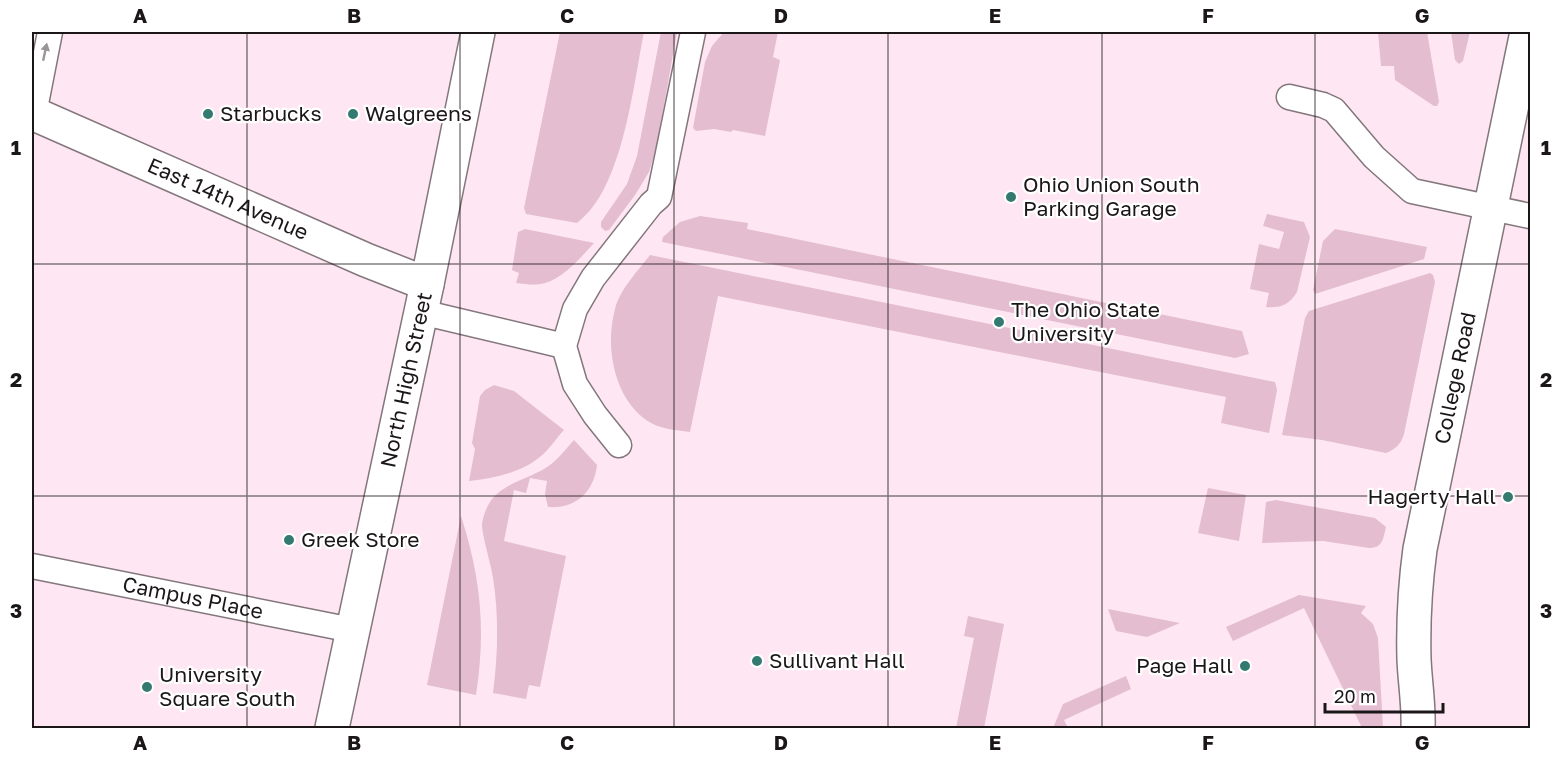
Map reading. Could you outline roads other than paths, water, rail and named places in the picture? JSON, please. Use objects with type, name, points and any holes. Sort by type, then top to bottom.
[{"type":"street","name":"North High Street","points":[[332,729],[478,32]]},
{"type":"street","name":"College Road","points":[[1418,729],[1419,711],[1414,660],[1417,568],[1527,32]]},
{"type":"street","name":"East 14th Avenue","points":[[32,117],[366,261],[424,298]]},
{"type":"lane","points":[[32,117],[50,32]]},
{"type":"lane","points":[[619,445],[594,415],[575,384],[564,346],[575,309],[593,278],[660,192],[693,32]]},
{"type":"lane","points":[[1289,97],[1334,110],[1374,157],[1412,191],[1530,216]]},
{"type":"lane","points":[[424,298],[564,346]]},
{"type":"lane","name":"Campus Place","points":[[32,567],[352,630]]},
{"type":"place","name":"Starbucks","points":[[208,114]]},
{"type":"place","name":"Walgreens","points":[[353,114]]},
{"type":"place","name":"Ohio Union South Parking Garage","points":[[1011,197]]},
{"type":"place","name":"The Ohio State University","points":[[999,322]]},
{"type":"place","name":"Hagerty Hall","points":[[1508,497]]},
{"type":"place","name":"Greek Store","points":[[289,540]]},
{"type":"place","name":"Sullivant Hall","points":[[757,661]]},
{"type":"place","name":"Page Hall","points":[[1245,666]]},
{"type":"place","name":"University Square South","points":[[147,687]]}]
